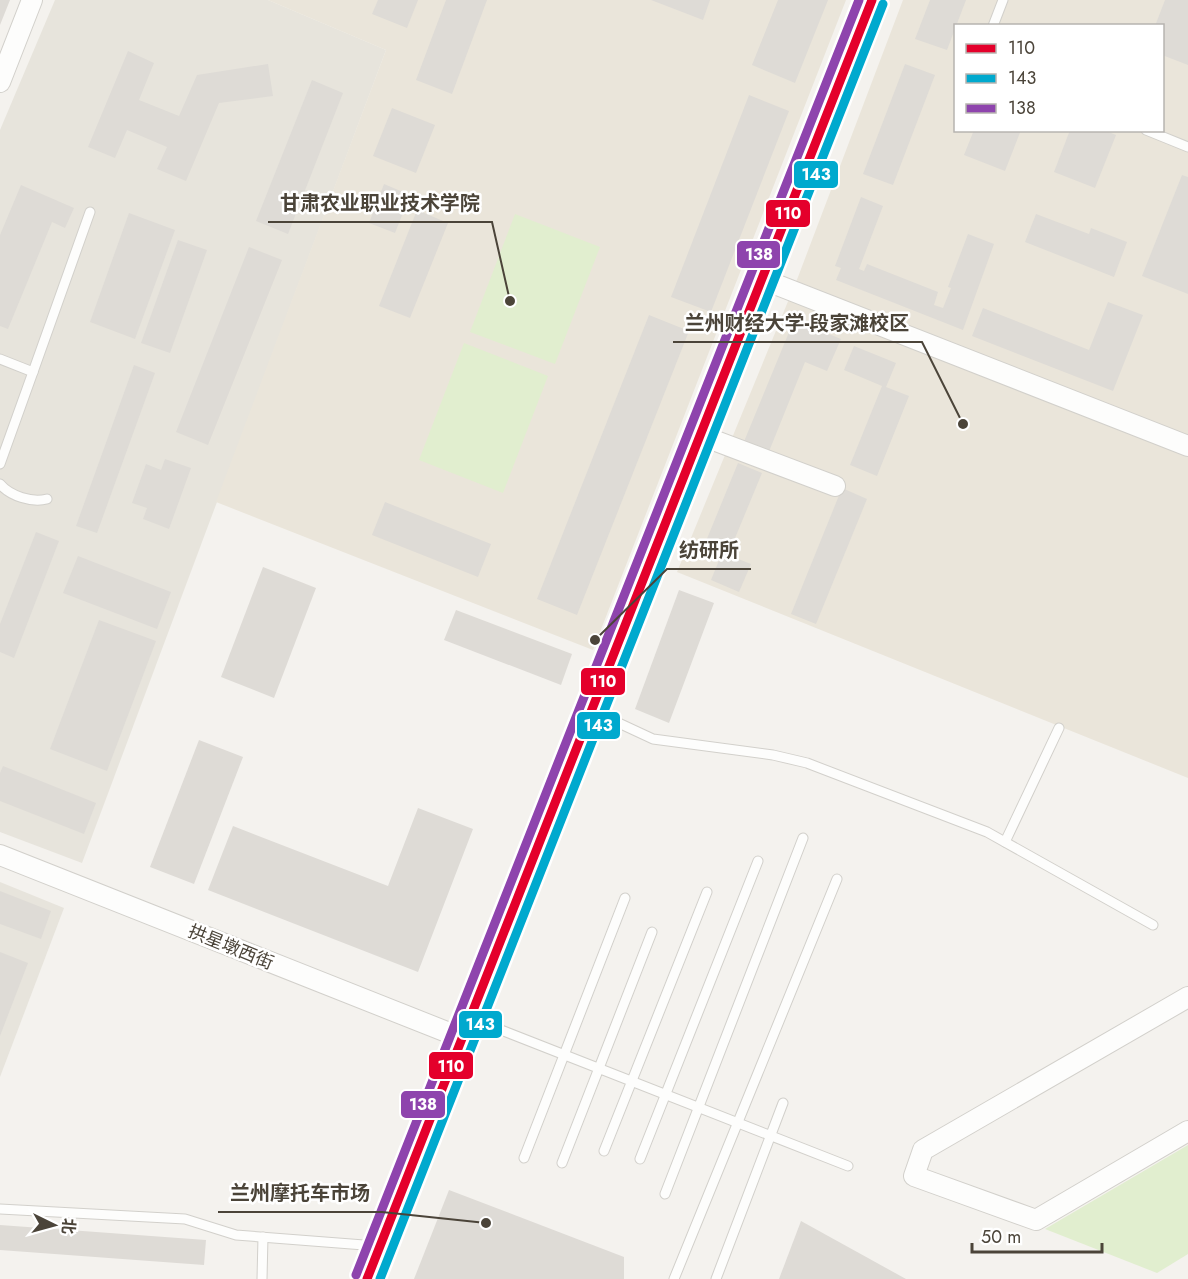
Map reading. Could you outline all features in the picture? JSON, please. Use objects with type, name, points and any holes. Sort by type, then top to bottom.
[{"type":"main road","points":[[367,1279],[872,0]]},
{"type":"street","points":[[0,82],[32,0]]},
{"type":"street","points":[[762,279],[1188,446]]},
{"type":"street","points":[[700,435],[835,486]]},
{"type":"street","name":"拱星墩西街","points":[[0,855],[466,1028]]},
{"type":"street","points":[[1188,997],[924,1150],[914,1176],[1036,1220],[1188,1131]]},
{"type":"lane","points":[[994,24],[1003,0]]},
{"type":"lane","points":[[1151,132],[1188,147]]},
{"type":"lane","points":[[0,464],[90,212]]},
{"type":"lane","points":[[0,358],[33,372]]},
{"type":"lane","points":[[0,484],[8,491],[30,501],[47,500]]},
{"type":"lane","points":[[591,710],[653,739],[773,755],[807,763],[987,832],[1153,925]]},
{"type":"lane","points":[[1005,842],[1059,728]]},
{"type":"lane","points":[[665,1194],[803,838]]},
{"type":"lane","points":[[640,1159],[758,861]]},
{"type":"lane","points":[[674,1279],[837,879]]},
{"type":"lane","points":[[604,1151],[707,892]]},
{"type":"lane","points":[[524,1158],[625,898]]},
{"type":"lane","points":[[562,1164],[652,932]]},
{"type":"lane","points":[[466,1028],[564,1055],[848,1166]]},
{"type":"lane","points":[[716,1279],[783,1103]]},
{"type":"lane","points":[[0,1209],[184,1219],[236,1235],[380,1247]]},
{"type":"lane","points":[[262,1279],[263,1237]]},
{"type":"shaded area","points":[[55,0],[268,0],[386,50],[82,863],[0,832],[0,130]]},
{"type":"shaded area","points":[[268,0],[846,0],[593,650],[216,502],[386,50]]},
{"type":"shaded area","points":[[903,0],[1188,0],[1188,778],[677,572],[798,277]]},
{"type":"shaded area","points":[[0,882],[64,908],[0,1077]]},
{"type":"green space","points":[[515,214],[600,247],[555,364],[470,332]]},
{"type":"green space","points":[[464,343],[548,376],[503,493],[419,460]]},
{"type":"green space","points":[[1188,1145],[1188,1254],[1157,1273],[1045,1229]]},
{"type":"building","points":[[0,0],[10,0],[0,25]]},
{"type":"building","points":[[378,0],[418,0],[407,28],[372,14]]},
{"type":"building","points":[[446,0],[487,0],[452,94],[416,80]]},
{"type":"building","points":[[651,0],[710,0],[703,20]]},
{"type":"building","points":[[778,0],[828,0],[795,83],[752,65]]},
{"type":"building","points":[[930,0],[966,0],[957,24],[954,24],[954,32],[947,50],[915,39]]},
{"type":"building","points":[[1165,0],[1188,0],[1188,65],[1164,56],[1164,24],[1156,24]]},
{"type":"building","points":[[128,51],[154,63],[139,100],[179,116],[197,75],[268,64],[273,96],[219,103],[186,181],[157,169],[167,147],[127,130],[115,158],[88,147]]},
{"type":"building","points":[[905,64],[935,75],[893,185],[863,174]]},
{"type":"building","points":[[312,80],[343,93],[288,234],[256,221]]},
{"type":"building","points":[[749,95],[789,111],[711,312],[671,297]]},
{"type":"building","points":[[392,108],[435,125],[416,173],[373,156]]},
{"type":"building","points":[[973,132],[1020,132],[1005,171],[964,155]]},
{"type":"building","points":[[1069,132],[1109,132],[1116,135],[1095,188],[1054,172]]},
{"type":"building","points":[[1182,175],[1188,177],[1188,294],[1142,276]]},
{"type":"building","points":[[384,184],[410,195],[395,233],[369,223]]},
{"type":"building","points":[[21,185],[74,208],[65,228],[52,222],[8,329],[0,326],[0,235]]},
{"type":"building","points":[[861,197],[883,206],[859,269],[864,271],[867,264],[938,292],[934,305],[943,308],[951,288],[948,287],[968,234],[994,244],[963,330],[836,280],[841,268],[835,266]]},
{"type":"building","points":[[417,210],[448,223],[410,318],[379,306]]},
{"type":"building","points":[[129,213],[175,230],[135,339],[90,322]]},
{"type":"building","points":[[1036,214],[1089,234],[1091,228],[1127,242],[1114,277],[1025,242]]},
{"type":"building","points":[[178,240],[207,250],[170,353],[141,343]]},
{"type":"building","points":[[249,247],[282,260],[208,445],[176,432]]},
{"type":"building","points":[[1108,302],[1143,315],[1113,391],[972,336],[983,308],[1089,350]]},
{"type":"building","points":[[649,315],[689,331],[577,615],[537,599]]},
{"type":"building","points":[[794,320],[841,339],[827,371],[805,362],[768,454],[743,444]]},
{"type":"building","points":[[854,346],[896,363],[886,387],[909,396],[877,476],[850,465],[882,386],[844,370]]},
{"type":"building","points":[[134,365],[155,373],[97,533],[76,526]]},
{"type":"building","points":[[165,459],[191,468],[169,529],[143,519],[147,508],[132,503],[146,464],[161,470]]},
{"type":"building","points":[[738,463],[762,473],[728,555],[751,564],[739,592],[711,580],[722,553],[704,546]]},
{"type":"building","points":[[842,488],[867,499],[816,624],[791,614]]},
{"type":"building","points":[[385,502],[491,544],[478,577],[372,535]]},
{"type":"building","points":[[36,532],[59,541],[14,658],[0,652],[0,624]]},
{"type":"building","points":[[78,556],[171,592],[157,629],[63,593]]},
{"type":"building","points":[[263,567],[316,588],[274,698],[221,677]]},
{"type":"building","points":[[679,590],[714,603],[669,723],[635,709]]},
{"type":"building","points":[[456,610],[572,654],[561,685],[444,640]]},
{"type":"building","points":[[99,620],[156,641],[107,771],[50,749]]},
{"type":"building","points":[[199,740],[243,757],[194,884],[150,867]]},
{"type":"building","points":[[3,766],[96,803],[84,834],[0,801],[0,773]]},
{"type":"building","points":[[418,808],[473,829],[418,972],[208,890],[233,826],[388,886]]},
{"type":"building","points":[[0,891],[51,911],[41,939],[0,924]]},
{"type":"building","points":[[0,952],[28,963],[0,1036]]},
{"type":"building","points":[[449,1190],[624,1257],[624,1279],[414,1279]]},
{"type":"building","points":[[801,1221],[906,1279],[779,1279]]},
{"type":"building","points":[[0,1225],[206,1240],[204,1265],[0,1250]]},
{"type":"transit line","name":"138","points":[[356,1275],[859,0]]},
{"type":"transit line","name":"110","points":[[367,1279],[872,0]]},
{"type":"transit line","name":"143","points":[[380,1279],[883,4]]},
{"type":"place","name":"甘肃农业职业技术学院","points":[[510,301]]},
{"type":"place","name":"兰州财经大学-段家滩校区","points":[[963,424]]},
{"type":"place","name":"纺研所","points":[[595,640]]},
{"type":"place","name":"兰州摩托车市场","points":[[486,1223]]}]
